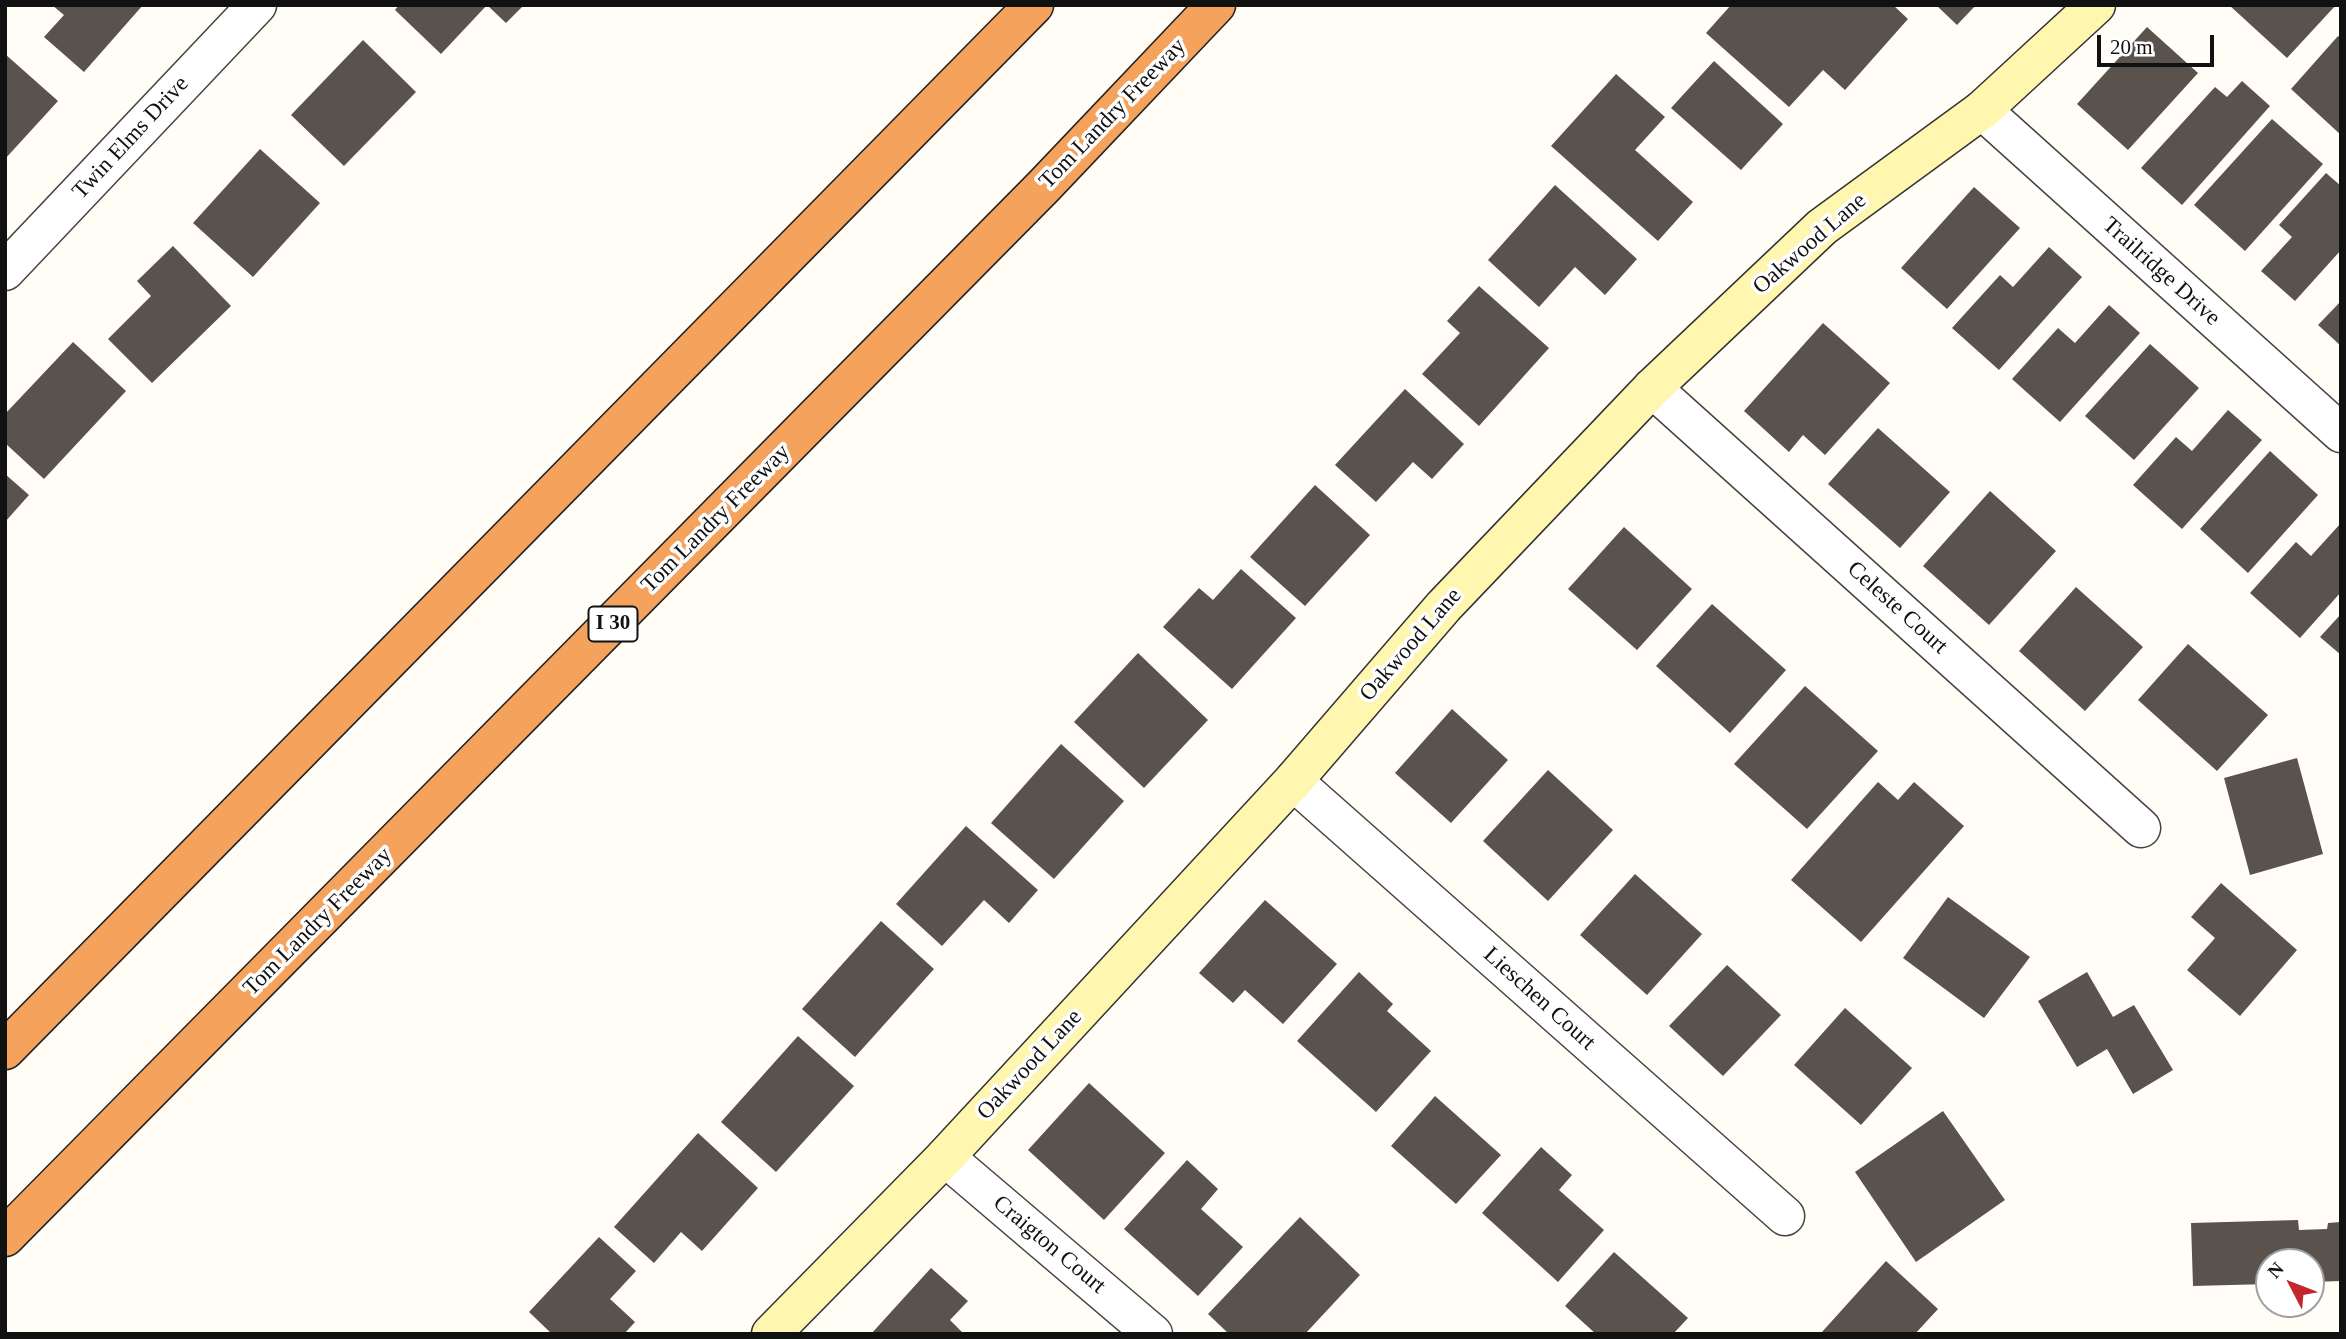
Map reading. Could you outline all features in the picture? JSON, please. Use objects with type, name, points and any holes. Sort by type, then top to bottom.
[{"type":"highway","points":[[5,1050],[1034,5]]},
{"type":"highway","name":"Tom Landry Freeway","points":[[5,1237],[1024,206],[1216,5]]},
{"type":"street","name":"Twin Elms Drive","points":[[5,271],[257,5]]},
{"type":"street","name":"Oakwood Lane","points":[[771,1334],[945,1157],[1293,781],[1444,606],[1652,388],[1822,227],[1982,110],[2096,5]]},
{"type":"street","name":"Trailridge Drive","points":[[1982,110],[2341,433]]},
{"type":"street","name":"Celeste Court","points":[[1652,388],[2141,828]]},
{"type":"street","name":"Lieschen Court","points":[[1293,781],[1785,1216]]},
{"type":"street","name":"Craigton Court","points":[[945,1157],[1153,1334]]},
{"type":"building","points":[[52,5],[143,5],[84,72],[44,37],[64,15]]},
{"type":"building","points":[[399,5],[487,5],[441,54],[395,10]]},
{"type":"building","points":[[487,5],[524,5],[506,23]]},
{"type":"building","points":[[1731,5],[1893,5],[1908,19],[1845,90],[1823,70],[1789,107],[1706,33]]},
{"type":"building","points":[[1936,5],[1976,5],[1957,25]]},
{"type":"building","points":[[2229,5],[2336,5],[2287,58]]},
{"type":"building","points":[[2147,27],[2198,73],[2128,150],[2077,104]]},
{"type":"building","points":[[2338,36],[2341,38],[2341,135],[2291,89]]},
{"type":"building","points":[[363,40],[416,92],[344,166],[291,115]]},
{"type":"building","points":[[5,54],[58,101],[5,159]]},
{"type":"building","points":[[1714,61],[1783,124],[1741,170],[1671,108]]},
{"type":"building","points":[[1616,74],[1665,117],[1635,150],[1693,202],[1658,241],[1551,146]]},
{"type":"building","points":[[2242,81],[2270,106],[2182,205],[2141,168],[2215,87],[2227,97]]},
{"type":"building","points":[[2272,119],[2323,164],[2245,251],[2194,205]]},
{"type":"building","points":[[260,149],[320,203],[253,277],[193,223]]},
{"type":"building","points":[[2326,173],[2341,186],[2341,250],[2295,301],[2261,271],[2292,237],[2279,225]]},
{"type":"building","points":[[1555,185],[1637,259],[1605,295],[1575,267],[1539,307],[1488,260]]},
{"type":"building","points":[[1974,187],[2020,228],[1947,309],[1901,268]]},
{"type":"building","points":[[173,246],[231,306],[152,383],[108,339],[151,296],[137,281]]},
{"type":"building","points":[[2049,247],[2082,277],[1999,370],[1952,328],[2000,275],[2013,287]]},
{"type":"building","points":[[1479,286],[1549,348],[1479,426],[1422,374],[1460,333],[1447,321]]},
{"type":"building","points":[[2341,301],[2341,346],[2318,325]]},
{"type":"building","points":[[2109,305],[2140,333],[2060,422],[2012,379],[2058,328],[2075,343]]},
{"type":"building","points":[[1823,323],[1890,383],[1825,455],[1803,435],[1789,452],[1744,411]]},
{"type":"building","points":[[73,342],[126,391],[44,479],[5,443],[5,414]]},
{"type":"building","points":[[2150,344],[2199,388],[2134,460],[2085,416]]},
{"type":"building","points":[[1405,389],[1464,444],[1432,479],[1413,462],[1376,502],[1335,465]]},
{"type":"building","points":[[2228,410],[2262,440],[2182,529],[2133,485],[2176,437],[2192,451]]},
{"type":"building","points":[[1878,428],[1950,492],[1900,548],[1828,484]]},
{"type":"building","points":[[2270,451],[2318,495],[2248,573],[2200,529]]},
{"type":"building","points":[[5,474],[29,495],[5,522]]},
{"type":"building","points":[[1315,485],[1370,535],[1305,606],[1250,557]]},
{"type":"building","points":[[1990,491],[2056,551],[1989,625],[1923,566]]},
{"type":"building","points":[[2341,523],[2341,592],[2300,638],[2250,593],[2296,542],[2311,556]]},
{"type":"building","points":[[1624,527],[1692,589],[1637,650],[1568,589]]},
{"type":"building","points":[[1241,569],[1296,618],[1232,689],[1163,627],[1199,588],[1213,600]]},
{"type":"building","points":[[2076,587],[2143,647],[2085,711],[2019,651]]},
{"type":"building","points":[[1712,604],[1786,670],[1730,733],[1656,666]]},
{"type":"building","points":[[2341,614],[2341,655],[2320,637]]},
{"type":"building","points":[[2188,644],[2268,715],[2217,771],[2138,700]]},
{"type":"building","points":[[1138,653],[1208,720],[1144,788],[1074,722]]},
{"type":"building","points":[[1805,686],[1878,751],[1807,829],[1734,764]]},
{"type":"building","points":[[1452,709],[1508,760],[1451,823],[1395,773]]},
{"type":"building","points":[[1061,744],[1124,801],[1054,879],[991,823]]},
{"type":"building","points":[[2297,758],[2323,854],[2250,875],[2224,778]]},
{"type":"building","points":[[1548,770],[1613,830],[1548,901],[1483,841]]},
{"type":"building","points":[[1878,782],[1898,800],[1914,782],[1964,826],[1861,942],[1791,880]]},
{"type":"building","points":[[966,826],[1038,890],[1009,923],[984,900],[942,946],[896,904]]},
{"type":"building","points":[[1635,874],[1702,934],[1647,995],[1580,935]]},
{"type":"building","points":[[2221,883],[2297,950],[2240,1016],[2187,970],[2215,938],[2191,917]]},
{"type":"building","points":[[1948,897],[2030,957],[1984,1018],[1903,958]]},
{"type":"building","points":[[1265,900],[1337,964],[1283,1024],[1245,990],[1233,1003],[1199,973]]},
{"type":"building","points":[[881,921],[934,969],[855,1057],[802,1009]]},
{"type":"building","points":[[1727,965],[1781,1015],[1723,1076],[1669,1026]]},
{"type":"building","points":[[1359,972],[1393,1004],[1387,1011],[1431,1051],[1376,1112],[1297,1041]]},
{"type":"building","points":[[2087,972],[2113,1017],[2134,1005],[2173,1070],[2133,1094],[2107,1049],[2077,1067],[2038,1001]]},
{"type":"building","points":[[1845,1008],[1912,1068],[1861,1125],[1794,1065]]},
{"type":"building","points":[[798,1036],[854,1086],[776,1172],[721,1122]]},
{"type":"building","points":[[1089,1083],[1165,1153],[1104,1220],[1028,1150]]},
{"type":"building","points":[[1435,1096],[1501,1155],[1456,1204],[1391,1146]]},
{"type":"building","points":[[1943,1111],[2005,1200],[1916,1262],[1855,1172]]},
{"type":"building","points":[[698,1133],[758,1188],[702,1251],[681,1232],[654,1263],[614,1227]]},
{"type":"building","points":[[1541,1147],[1572,1175],[1559,1190],[1604,1230],[1558,1282],[1482,1213]]},
{"type":"building","points":[[1187,1160],[1218,1189],[1201,1209],[1243,1247],[1198,1296],[1124,1229]]},
{"type":"building","points":[[1300,1217],[1360,1275],[1305,1334],[1229,1334],[1208,1314]]},
{"type":"building","points":[[2298,1220],[2299,1230],[2327,1229],[2328,1223],[2341,1222],[2341,1281],[2325,1282],[2325,1248],[2255,1248],[2255,1284],[2193,1286],[2191,1223]]},
{"type":"building","points":[[599,1237],[636,1271],[610,1299],[635,1322],[624,1334],[552,1334],[529,1312]]},
{"type":"building","points":[[1614,1252],[1688,1318],[1673,1334],[1596,1334],[1565,1306]]},
{"type":"building","points":[[1886,1261],[1938,1309],[1915,1334],[1823,1334],[1822,1332]]},
{"type":"building","points":[[931,1268],[968,1301],[950,1320],[964,1334],[871,1334]]}]
